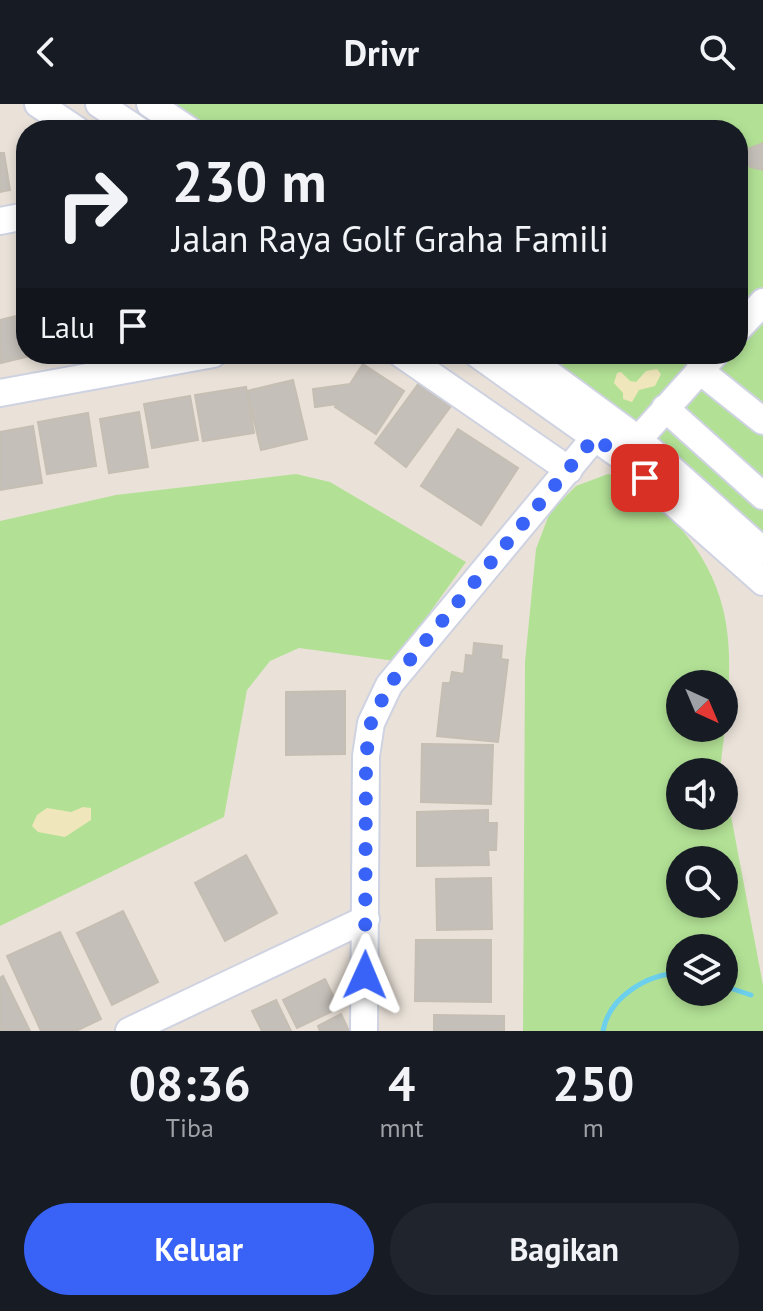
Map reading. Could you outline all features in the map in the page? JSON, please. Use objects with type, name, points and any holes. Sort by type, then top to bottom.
[{"type":"street","points":[[38,104],[62,120]]},
{"type":"street","points":[[99,104],[123,120]]},
{"type":"street","points":[[150,104],[174,120]]},
{"type":"street","points":[[748,318],[763,302]]},
{"type":"street","points":[[0,393],[158,364]]},
{"type":"street","points":[[415,364],[569,470]]},
{"type":"street","points":[[492,364],[595,437],[630,448],[763,582]]},
{"type":"street","points":[[533,364],[630,448],[763,551]]},
{"type":"street","points":[[630,448],[705,364]]},
{"type":"street","points":[[709,364],[763,421]]},
{"type":"street","points":[[665,408],[763,496]]},
{"type":"street","points":[[364,1031],[366,756],[371,723],[389,685],[595,437]]},
{"type":"street","points":[[129,1031],[366,919]]},
{"type":"green space","points":[[171,104],[763,104],[763,532],[647,439],[545,364],[748,364],[748,120],[194,120]]},
{"type":"green space","points":[[296,474],[330,482],[466,562],[395,661],[299,648],[270,661],[247,690],[224,817],[0,926],[0,521],[116,495]]},
{"type":"green space","points":[[608,474],[628,479],[641,487],[666,512],[691,541],[709,570],[727,629],[729,670],[666,670],[666,742],[723,742],[721,758],[666,758],[666,830],[734,830],[737,846],[666,846],[666,918],[738,918],[738,853],[763,985],[763,1031],[523,1031],[525,662],[536,549],[550,512],[576,486]]},
{"type":"sand","points":[[657,369],[661,374],[655,386],[639,390],[632,402],[623,399],[623,393],[614,383],[617,373],[621,372],[630,381],[636,382],[646,371]]},
{"type":"sand","points":[[83,807],[91,808],[91,820],[65,837],[38,832],[32,826],[37,815],[47,808],[71,812]]},
{"type":"building","points":[[763,143],[763,170],[750,167],[748,149]]},
{"type":"building","points":[[0,153],[4,153],[10,190],[0,192]]},
{"type":"building","points":[[16,316],[16,359],[1,363],[0,320]]},
{"type":"building","points":[[363,364],[404,391],[376,434],[335,407],[337,404],[315,407],[313,389],[350,384]]},
{"type":"building","points":[[293,380],[307,439],[261,450],[247,391]]},
{"type":"building","points":[[419,383],[451,406],[406,467],[375,443]]},
{"type":"building","points":[[246,387],[254,433],[203,441],[195,395]]},
{"type":"building","points":[[190,396],[198,440],[152,448],[144,404]]},
{"type":"building","points":[[139,412],[148,467],[109,473],[100,419]]},
{"type":"building","points":[[88,413],[96,466],[47,474],[38,422]]},
{"type":"building","points":[[33,426],[42,483],[0,490],[0,432]]},
{"type":"building","points":[[458,429],[518,468],[481,525],[421,486]]},
{"type":"building","points":[[474,643],[502,646],[501,659],[508,660],[498,742],[437,736],[443,683],[450,683],[452,672],[464,674],[466,655],[473,656]]},
{"type":"building","points":[[345,691],[345,754],[286,755],[286,692]]},
{"type":"building","points":[[422,744],[493,745],[491,804],[421,802]]},
{"type":"building","points":[[488,810],[488,823],[497,823],[496,850],[488,850],[489,865],[417,866],[417,812]]},
{"type":"building","points":[[246,855],[277,913],[225,941],[195,883]]},
{"type":"building","points":[[491,878],[492,929],[437,930],[436,879]]},
{"type":"building","points":[[123,911],[158,982],[112,1005],[77,933]]},
{"type":"building","points":[[60,932],[101,1019],[76,1031],[41,1031],[7,956]]},
{"type":"building","points":[[416,940],[491,940],[491,1002],[415,1001]]},
{"type":"building","points":[[3,976],[30,1031],[0,1031],[0,978]]},
{"type":"building","points":[[325,979],[339,1008],[297,1028],[283,1000]]},
{"type":"building","points":[[276,1000],[291,1031],[262,1031],[252,1011]]},
{"type":"building","points":[[341,1014],[349,1031],[320,1031],[318,1026]]},
{"type":"building","points":[[434,1015],[504,1016],[504,1031],[434,1031]]},
{"type":"waterway","points":[[603,1031],[621,998],[643,983],[666,974]]},
{"type":"waterway","points":[[738,991],[751,995]]},
{"type":"route","points":[[365,975],[366,756],[371,723],[389,685],[595,437],[645,478]]}]
